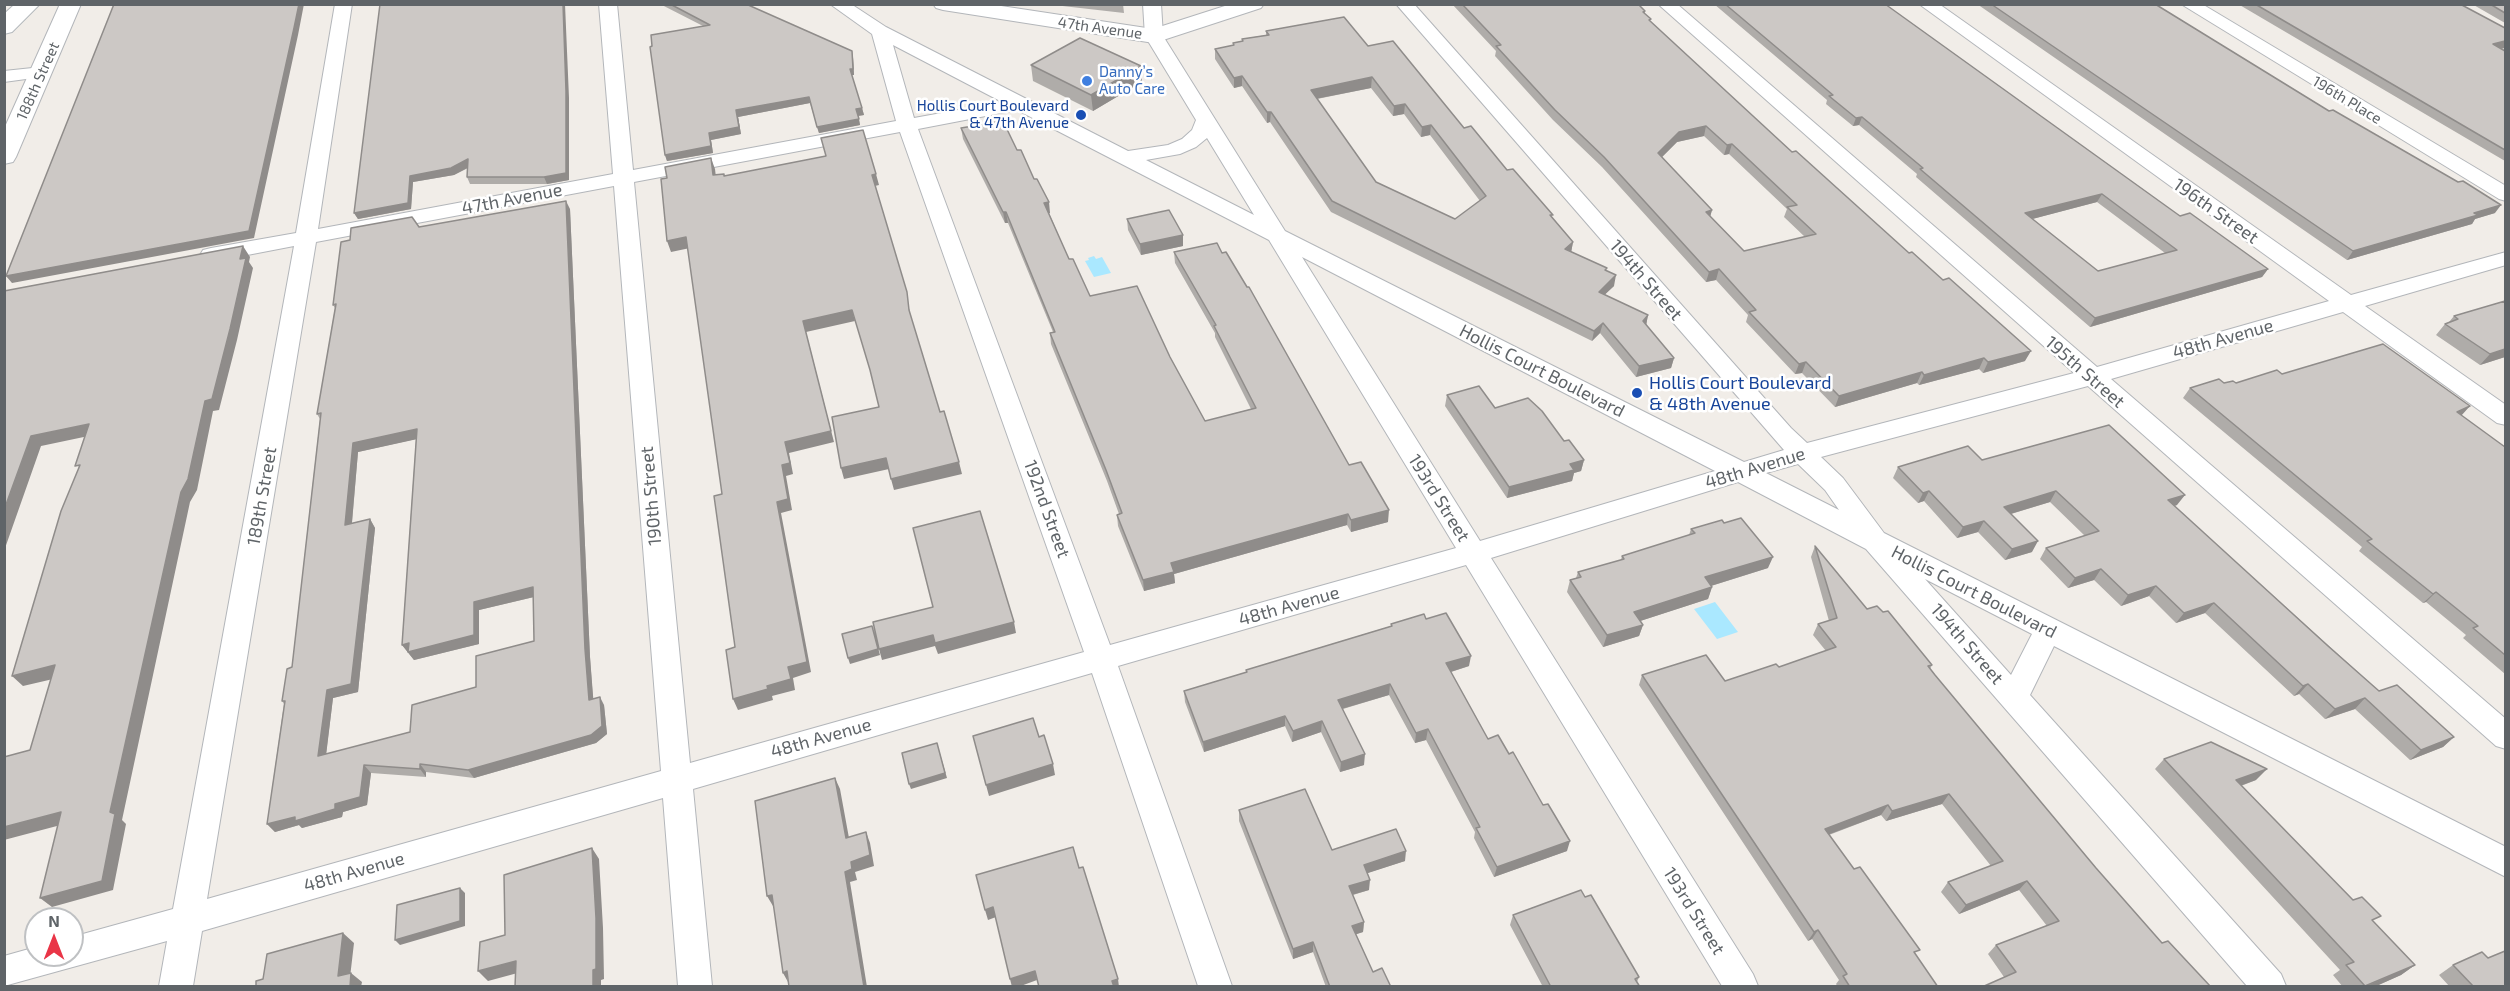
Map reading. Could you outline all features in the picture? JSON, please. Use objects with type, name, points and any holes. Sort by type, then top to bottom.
[{"type":"main road","points":[[5,26],[29,4]]},
{"type":"street","name":"188th Street","points":[[4,157],[71,4]]},
{"type":"street","name":"189th Street","points":[[176,987],[306,238],[344,4]]},
{"type":"street","name":"190th Street","points":[[608,4],[695,987]]},
{"type":"street","name":"Hollis Court Boulevard","points":[[837,4],[880,32],[1124,158],[2505,863]]},
{"type":"street","name":"47th Avenue","points":[[944,4],[1154,36],[1254,4]]},
{"type":"street","name":"193rd Street","points":[[1152,4],[1154,36],[1741,987]]},
{"type":"street","name":"194th Street","points":[[1404,4],[1782,434],[1834,484],[1876,542],[2269,987]]},
{"type":"street","name":"195th Street","points":[[1666,4],[2090,377],[2505,737]]},
{"type":"street","name":"196th Street","points":[[1927,4],[2505,417]]},
{"type":"street","name":"196th Place","points":[[2189,4],[2505,195]]},
{"type":"street","name":"192nd Street","points":[[880,32],[907,125],[1101,659],[1215,987]]},
{"type":"street","points":[[4,77],[42,72]]},
{"type":"street","name":"47th Avenue","points":[[188,260],[1020,104]]},
{"type":"street","points":[[1124,158],[1173,150],[1189,143],[1201,133],[1206,119]]},
{"type":"street","name":"48th Avenue","points":[[84,950],[1473,553],[1804,453],[2090,377],[2505,258]]},
{"type":"street","points":[[2014,698],[2048,630]]},
{"type":"street","points":[[4,972],[24,966]]},
{"type":"water","points":[[1094,256],[1096,259],[1102,257],[1111,273],[1094,277],[1085,261]]},
{"type":"water","points":[[1715,602],[1738,632],[1717,639],[1694,609]]},
{"type":"building","points":[[114,4],[299,4],[249,231],[6,276]]},
{"type":"building","points":[[380,4],[563,4],[566,173],[544,177],[467,177],[468,159],[451,168],[410,176],[408,203],[354,213]]},
{"type":"building","points":[[670,4],[746,4],[852,51],[853,69],[850,69],[862,108],[856,109],[859,119],[817,127],[809,97],[736,110],[739,127],[709,133],[711,146],[665,155],[650,47],[652,46],[651,35],[710,25]]},
{"type":"building","points":[[1462,4],[1638,4],[1651,19],[1649,20],[1792,152],[1796,151],[1909,253],[1912,252],[1943,280],[1949,278],[2031,351],[1988,362],[1984,358],[1924,375],[1922,372],[1839,396],[1806,362],[1799,364],[1749,312],[1756,310],[1719,269],[1709,272],[1604,157],[1555,110],[1496,46],[1501,45]],"holes":[[[1706,126],[1727,145],[1732,144],[1797,205],[1787,207],[1816,234],[1744,251],[1706,212],[1712,210],[1658,153],[1679,132]]]},
{"type":"building","points":[[1725,4],[1885,4],[2180,216],[2190,213],[2268,269],[2095,318],[1862,117],[1856,118],[1829,96],[1833,95]],"holes":[[[2102,194],[2177,250],[2098,271],[2025,213]]]},
{"type":"building","points":[[1991,4],[2155,4],[2329,111],[2333,110],[2458,182],[2463,181],[2501,205],[2474,213],[2478,215],[2353,251]]},
{"type":"building","points":[[2255,4],[2460,4],[2505,28],[2505,41],[2493,44],[2505,51],[2505,150]]},
{"type":"building","points":[[2490,4],[2505,4],[2505,13]]},
{"type":"building","points":[[1344,17],[1368,46],[1393,41],[1464,128],[1471,126],[1507,170],[1513,169],[1553,215],[1550,215],[1573,242],[1565,249],[1607,268],[1605,270],[1616,275],[1599,292],[1648,315],[1643,321],[1674,358],[1639,366],[1603,323],[1594,331],[1332,201],[1271,112],[1267,112],[1242,76],[1234,78],[1215,49],[1234,45],[1233,43],[1243,41],[1242,39],[1269,35],[1266,31]],"holes":[[[1372,77],[1394,106],[1405,104],[1422,127],[1431,125],[1486,196],[1455,219],[1376,182],[1311,90]]]},
{"type":"building","points":[[1080,38],[1141,66],[1091,95],[1031,65]]},
{"type":"building","points":[[1003,121],[1017,150],[1021,150],[1034,179],[1037,179],[1049,202],[1044,203],[1069,259],[1073,259],[1090,296],[1137,286],[1170,357],[1205,421],[1256,408],[1214,326],[1216,325],[1174,252],[1217,243],[1222,253],[1226,252],[1249,287],[1349,465],[1361,462],[1389,510],[1351,520],[1348,514],[1171,563],[1174,572],[1143,580],[1117,515],[1122,513],[1106,470],[1050,333],[1055,332],[1006,212],[1003,212],[961,128]]},
{"type":"building","points":[[863,130],[876,174],[872,175],[907,292],[909,310],[940,412],[944,411],[959,462],[891,479],[886,458],[841,468],[832,417],[879,407],[870,370],[852,310],[803,321],[831,431],[785,442],[790,463],[782,465],[788,499],[777,502],[807,662],[788,667],[791,679],[767,686],[768,689],[733,699],[726,650],[735,647],[714,496],[722,494],[686,237],[667,241],[661,179],[667,178],[665,167],[711,158],[713,175],[724,174],[724,176],[826,156],[821,138]]},
{"type":"building","points":[[566,201],[585,649],[589,700],[600,697],[602,726],[591,735],[468,770],[420,764],[420,769],[364,765],[360,797],[335,804],[335,809],[295,821],[295,817],[267,824],[285,701],[282,701],[287,669],[292,667],[321,413],[317,414],[336,304],[333,305],[341,242],[350,240],[351,228],[412,217],[419,227]],"holes":[[[417,429],[402,645],[409,643],[408,652],[474,635],[474,602],[533,587],[534,641],[476,656],[476,687],[412,705],[410,732],[318,756],[327,690],[351,684],[370,519],[345,525],[353,443]]]},
{"type":"building","points":[[1169,210],[1183,235],[1140,244],[1127,219]]},
{"type":"building","points":[[243,246],[240,259],[246,258],[230,329],[212,399],[205,401],[188,479],[181,492],[110,812],[115,814],[102,881],[40,898],[61,812],[4,827],[4,757],[30,750],[55,665],[12,676],[61,511],[80,465],[75,466],[89,424],[31,436],[4,510],[4,291]]},
{"type":"building","points":[[2505,301],[2505,349],[2490,354],[2445,324],[2458,319],[2454,316]]},
{"type":"building","points":[[2383,344],[2470,406],[2457,412],[2505,447],[2505,655],[2473,628],[2478,626],[2436,592],[2433,594],[2367,541],[2372,539],[2190,388],[2219,379],[2224,383],[2233,381],[2236,383],[2277,370],[2282,374]]},
{"type":"building","points":[[1479,386],[1495,408],[1528,398],[1542,411],[1564,441],[1569,440],[1584,460],[1570,464],[1574,470],[1509,487],[1447,395]]},
{"type":"building","points":[[2109,425],[2185,495],[2168,500],[2328,646],[2379,691],[2397,685],[2454,737],[2421,750],[2365,698],[2335,709],[2308,684],[2303,686],[2214,603],[2184,613],[2156,586],[2128,595],[2101,569],[2075,578],[2046,548],[2099,531],[2056,491],[2004,507],[2038,541],[2012,549],[1984,521],[1963,527],[1929,491],[1923,493],[1898,467],[1968,446],[1982,460]]},
{"type":"building","points":[[980,511],[1014,622],[935,643],[933,635],[879,649],[873,622],[933,607],[913,528]]},
{"type":"building","points":[[1741,518],[1773,557],[1705,577],[1712,587],[1634,612],[1643,625],[1607,635],[1570,580],[1581,577],[1578,572],[1624,559],[1622,556],[1695,533],[1691,529],[1722,520],[1724,523]]},
{"type":"building","points":[[1815,546],[1867,609],[1877,606],[1883,612],[1888,611],[1932,665],[1928,666],[1935,675],[2096,868],[2162,943],[2168,941],[2211,987],[1982,987],[2016,972],[1996,945],[2059,921],[2027,881],[1966,905],[1948,882],[2003,861],[1949,794],[1892,811],[1888,805],[1825,829],[1854,869],[1860,867],[1920,950],[1914,952],[1938,987],[1850,987],[1843,976],[1847,974],[1818,930],[1814,932],[1642,675],[1706,655],[1725,681],[1776,664],[1779,667],[1836,647],[1818,624],[1837,618]]},
{"type":"building","points":[[1446,613],[1471,656],[1446,663],[1488,739],[1498,735],[1509,754],[1513,752],[1543,805],[1548,804],[1570,841],[1497,867],[1476,828],[1480,827],[1428,729],[1416,733],[1390,684],[1338,700],[1365,754],[1341,762],[1322,721],[1293,731],[1285,716],[1203,742],[1184,691],[1424,614],[1426,619]]},
{"type":"building","points":[[872,626],[878,649],[848,658],[842,634]]},
{"type":"building","points":[[1033,718],[1039,737],[1044,735],[1053,764],[986,785],[973,736]]},
{"type":"building","points":[[2211,742],[2267,769],[2236,780],[2353,900],[2362,897],[2381,916],[2372,920],[2415,965],[2365,986],[2346,965],[2354,962],[2164,759]]},
{"type":"building","points":[[937,743],[945,773],[909,784],[902,753]]},
{"type":"building","points":[[835,778],[846,838],[866,832],[870,855],[851,862],[852,869],[845,872],[864,987],[789,987],[787,971],[783,973],[772,895],[767,896],[755,801]]},
{"type":"building","points":[[1305,789],[1332,850],[1396,829],[1406,851],[1364,865],[1370,880],[1349,886],[1364,922],[1352,926],[1373,972],[1382,968],[1391,987],[1330,987],[1313,942],[1293,949],[1239,810]]},
{"type":"building","points":[[1073,847],[1079,868],[1083,867],[1118,979],[1112,981],[1114,987],[1039,987],[1035,971],[1010,979],[993,907],[985,910],[976,875]]},
{"type":"building","points":[[592,848],[596,918],[596,969],[593,970],[593,987],[515,987],[516,961],[478,971],[480,942],[505,935],[504,875]]},
{"type":"building","points":[[460,888],[460,921],[395,940],[397,905]]},
{"type":"building","points":[[1581,890],[1585,897],[1591,895],[1639,977],[1635,979],[1640,987],[1551,987],[1513,915]]},
{"type":"building","points":[[343,933],[338,976],[351,973],[350,987],[256,987],[256,981],[263,979],[267,954]]},
{"type":"building","points":[[2505,951],[2505,987],[2474,987],[2453,965],[2482,952],[2488,958]]},
{"type":"place","name":"Danny’s Auto Care","points":[[1087,81]]},
{"type":"place","name":"Hollis Court Boulevard & 47th Avenue","points":[[1081,115]]},
{"type":"place","name":"Hollis Court Boulevard & 48th Avenue","points":[[1637,393]]}]
